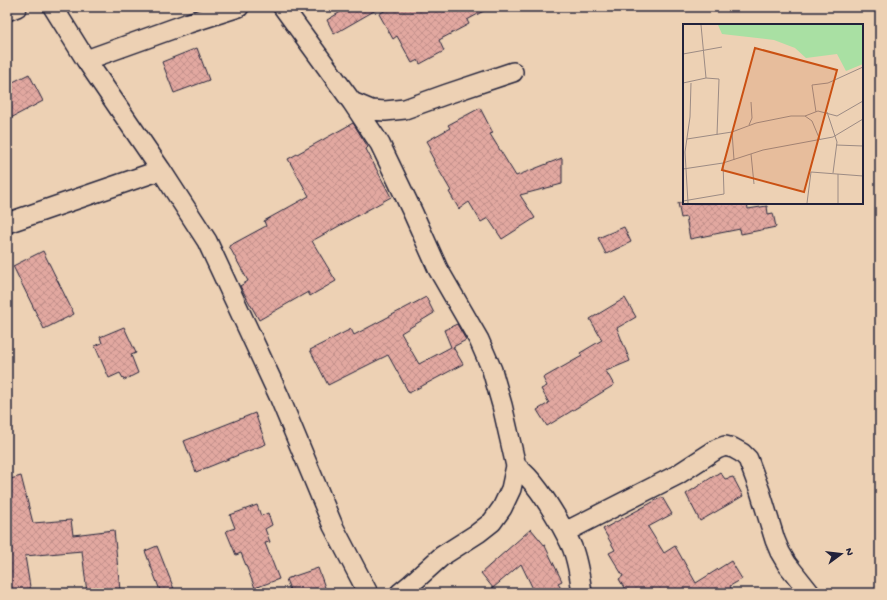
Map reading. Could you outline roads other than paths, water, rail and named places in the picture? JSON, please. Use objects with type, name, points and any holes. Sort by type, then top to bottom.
[{"type":"street","points":[[7,11],[17,7]]},
{"type":"street","points":[[53,7],[86,60],[161,170],[207,241],[279,396],[333,526],[368,593]]},
{"type":"street","points":[[86,60],[238,7]]},
{"type":"street","points":[[283,7],[352,102],[380,144],[414,213],[438,269],[479,340],[492,370],[502,405],[516,466],[511,488],[502,508],[492,522],[478,533],[442,556],[400,593]]},
{"type":"street","points":[[352,102],[371,110],[385,111],[406,109],[513,72]]},
{"type":"street","points":[[7,223],[161,170]]},
{"type":"street","points":[[565,532],[677,475],[718,449],[726,446],[742,453],[748,458],[780,552],[810,593]]},
{"type":"street","points":[[516,466],[535,485],[546,500],[565,532],[572,547],[577,564],[582,593]]}]
